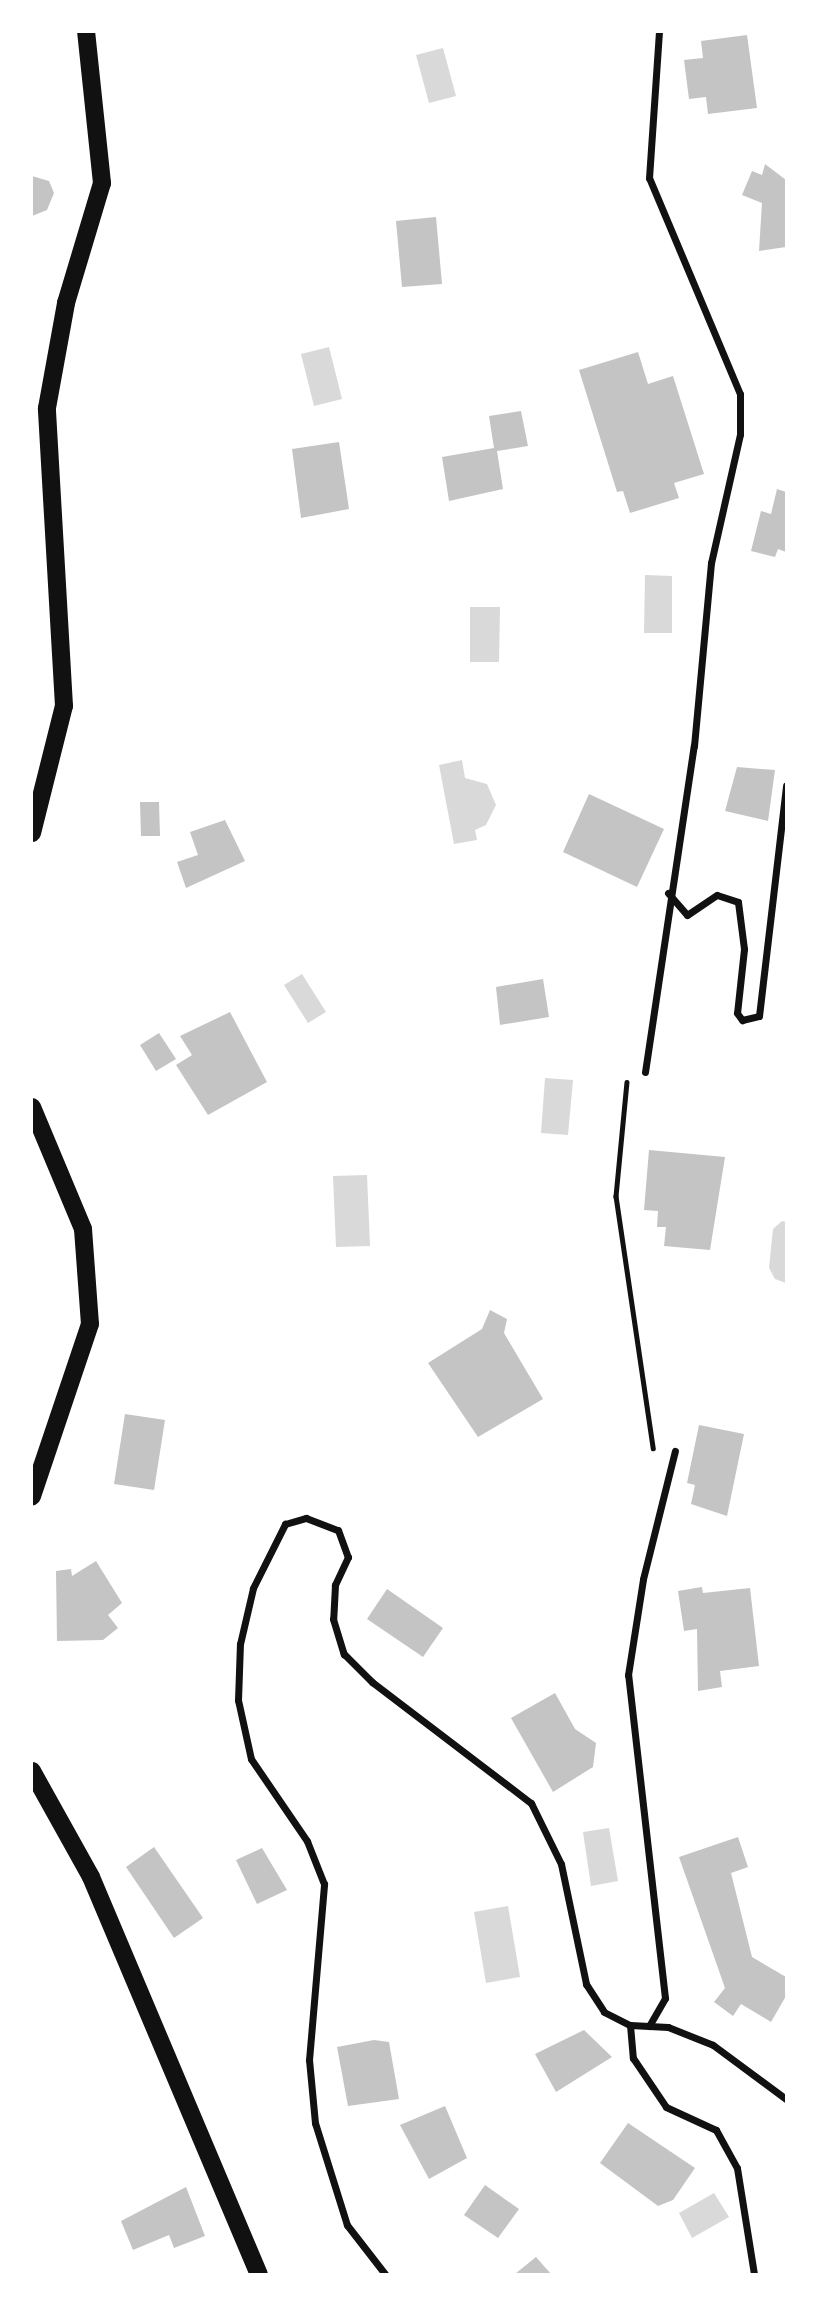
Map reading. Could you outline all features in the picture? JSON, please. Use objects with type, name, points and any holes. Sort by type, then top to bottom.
[{"type":"main road","points":[[32,833],[64,706],[47,408],[66,303],[102,183],[86,32]]},
{"type":"main road","points":[[32,1107],[83,1229],[90,1324],[32,1496]]},
{"type":"main road","points":[[32,1771],[91,1877],[259,2274]]},
{"type":"street","points":[[645,1072],[668,892],[694,746],[711,564],[740,434],[740,394],[649,178],[659,32]]},
{"type":"street","points":[[668,892],[687,915],[717,895],[738,902],[742,1020],[759,1016],[786,786]]},
{"type":"street","points":[[649,2026],[664,1998],[628,1675],[643,1578],[675,1451]]},
{"type":"street","points":[[385,2274],[347,2225],[315,2123],[309,2060],[324,1884],[307,1841],[251,1759],[238,1700],[240,1644],[253,1588],[285,1524],[306,1518],[338,1530],[348,1557],[335,1585],[333,1619],[344,1654],[372,1682],[531,1803],[561,1864],[586,1984],[604,2012],[630,2025],[649,2026],[713,2045],[786,2099]]},
{"type":"street","points":[[630,2025],[633,2058],[666,2107],[716,2130],[737,2168],[754,2274]]},
{"type":"path","points":[[645,1072],[628,1071],[616,1196],[653,1448],[675,1451]]},
{"type":"shaded area","points":[[443,48],[456,96],[429,103],[416,55]]},
{"type":"shaded area","points":[[329,347],[342,399],[314,406],[301,354]]},
{"type":"shaded area","points":[[645,575],[672,576],[672,633],[644,633]]},
{"type":"shaded area","points":[[470,607],[500,607],[499,662],[470,662]]},
{"type":"shaded area","points":[[462,760],[465,778],[487,784],[496,805],[486,825],[475,830],[477,840],[454,844],[439,765]]},
{"type":"shaded area","points":[[302,974],[326,1012],[308,1023],[284,985]]},
{"type":"shaded area","points":[[545,1078],[573,1080],[568,1135],[541,1133]]},
{"type":"shaded area","points":[[367,1175],[370,1246],[336,1247],[333,1176]]},
{"type":"shaded area","points":[[782,1221],[786,1222],[786,1283],[775,1279],[769,1268],[773,1229]]},
{"type":"shaded area","points":[[609,1828],[618,1881],[591,1886],[583,1832]]},
{"type":"shaded area","points":[[508,1906],[520,1977],[486,1983],[474,1912]]},
{"type":"shaded area","points":[[714,2193],[729,2217],[692,2238],[679,2213]]},
{"type":"building","points":[[747,35],[757,108],[708,114],[706,97],[689,99],[684,60],[703,58],[701,41]]},
{"type":"building","points":[[765,164],[786,180],[786,247],[759,251],[762,203],[742,195],[752,171],[762,175]]},
{"type":"building","points":[[32,176],[49,181],[54,193],[47,210],[32,216]]},
{"type":"building","points":[[436,217],[442,284],[402,287],[396,221]]},
{"type":"building","points":[[638,352],[648,384],[673,376],[704,474],[674,483],[679,498],[630,513],[623,491],[617,492],[579,370]]},
{"type":"building","points":[[521,411],[528,446],[497,451],[503,489],[449,501],[442,457],[494,448],[489,416]]},
{"type":"building","points":[[339,442],[349,509],[301,518],[292,449]]},
{"type":"building","points":[[777,489],[786,492],[786,552],[778,549],[775,557],[751,551],[761,511],[771,514]]},
{"type":"building","points":[[737,767],[775,770],[768,821],[725,811]]},
{"type":"building","points":[[589,794],[664,829],[637,887],[563,852]]},
{"type":"building","points":[[140,802],[159,802],[160,836],[141,836]]},
{"type":"building","points":[[225,820],[245,861],[186,888],[177,862],[198,855],[190,832]]},
{"type":"building","points":[[543,979],[549,1017],[500,1025],[496,987]]},
{"type":"building","points":[[230,1012],[267,1082],[208,1115],[176,1065],[192,1055],[180,1036]]},
{"type":"building","points":[[159,1033],[176,1059],[156,1071],[140,1045]]},
{"type":"building","points":[[649,1150],[725,1157],[710,1250],[664,1246],[666,1227],[657,1227],[658,1211],[644,1210]]},
{"type":"building","points":[[490,1310],[507,1319],[504,1333],[543,1399],[478,1437],[428,1363],[482,1329]]},
{"type":"building","points":[[125,1414],[165,1420],[154,1490],[114,1484]]},
{"type":"building","points":[[699,1425],[744,1434],[727,1516],[691,1504],[695,1485],[687,1483]]},
{"type":"building","points":[[96,1561],[122,1603],[108,1615],[118,1628],[103,1640],[57,1641],[56,1571],[71,1569],[72,1576]]},
{"type":"building","points":[[702,1587],[703,1593],[750,1588],[759,1666],[720,1671],[722,1687],[698,1691],[697,1629],[684,1631],[678,1591]]},
{"type":"building","points":[[387,1589],[443,1628],[423,1657],[367,1619]]},
{"type":"building","points":[[555,1693],[575,1729],[596,1743],[593,1767],[553,1792],[511,1718]]},
{"type":"building","points":[[738,1837],[748,1867],[731,1873],[752,1957],[786,1977],[786,1996],[771,2022],[741,2004],[733,2016],[714,2002],[725,1988],[679,1857]]},
{"type":"building","points":[[154,1847],[203,1918],[174,1938],[126,1867]]},
{"type":"building","points":[[262,1848],[287,1890],[257,1904],[236,1860]]},
{"type":"building","points":[[584,2030],[612,2057],[556,2092],[535,2054]]},
{"type":"building","points":[[374,2040],[389,2042],[399,2099],[348,2106],[337,2047]]},
{"type":"building","points":[[445,2106],[467,2158],[429,2179],[400,2125]]},
{"type":"building","points":[[628,2123],[695,2168],[673,2200],[658,2206],[600,2163]]},
{"type":"building","points":[[485,2185],[519,2209],[498,2238],[464,2215]]},
{"type":"building","points":[[186,2187],[205,2236],[174,2248],[169,2235],[133,2250],[121,2221]]},
{"type":"building","points":[[536,2257],[551,2274],[515,2274]]}]
